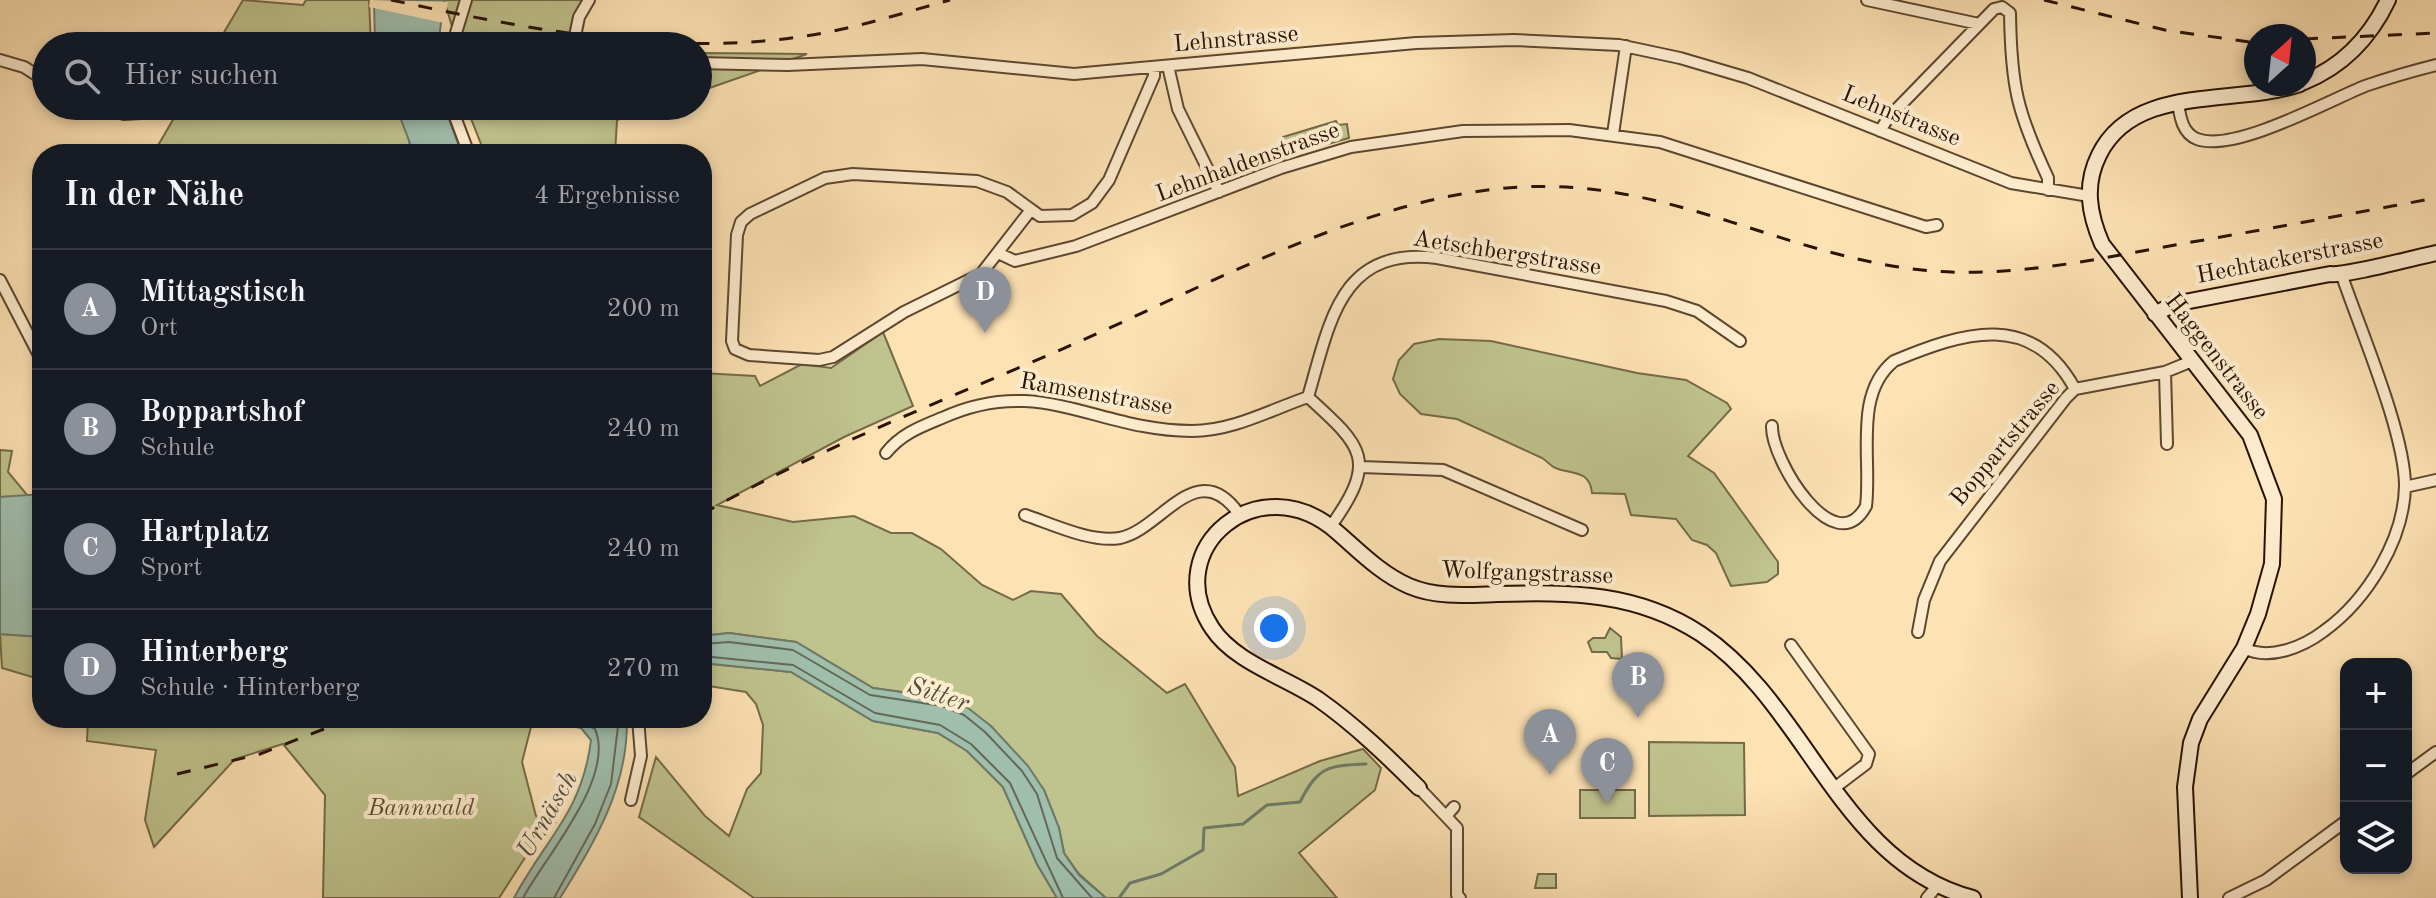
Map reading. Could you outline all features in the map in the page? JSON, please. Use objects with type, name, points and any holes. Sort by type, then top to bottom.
[{"type":"street","points":[[456,32],[466,0]]},
{"type":"street","points":[[576,32],[579,17],[589,0]]},
{"type":"street","points":[[1867,0],[1979,24]]},
{"type":"street","name":"Haggenstrasse","points":[[2316,76],[2357,47],[2388,0]]},
{"type":"street","points":[[1880,131],[1888,118],[1979,24],[1997,7],[2006,8],[2010,13],[2011,75],[2017,107],[2048,178],[2048,190]]},
{"type":"street","name":"Lehnstrasse","points":[[712,63],[788,65],[922,59],[1074,74],[1416,43],[1549,41],[1626,46],[1736,74],[2011,183],[2089,196]]},
{"type":"street","points":[[1613,134],[1626,46]]},
{"type":"street","points":[[0,60],[32,72]]},
{"type":"street","points":[[2178,103],[2183,125],[2193,137],[2204,140],[2233,138],[2366,86],[2436,65]]},
{"type":"street","points":[[1168,66],[1178,109],[1219,192]]},
{"type":"street","points":[[1030,211],[981,274],[904,312],[829,358],[749,355],[735,349],[732,341],[741,222],[750,214],[832,176],[853,174],[977,181],[1007,192],[1030,211],[1049,218],[1065,217],[1080,211],[1097,197],[1125,147],[1154,76],[1154,68]]},
{"type":"street","name":"Haggenstrasse","points":[[2190,898],[2185,776],[2191,743],[2200,719],[2244,648],[2272,564],[2274,499],[2250,435],[2102,244],[2091,213],[2089,196],[2095,163],[2113,134],[2138,114],[2178,103],[2250,96]]},
{"type":"street","points":[[456,120],[465,144]]},
{"type":"street","name":"Lehnhaldenstrasse","points":[[998,253],[1015,261],[1076,246],[1318,155],[1396,138],[1508,130],[1613,134],[1709,155],[1926,227],[1937,225]]},
{"type":"street","name":"Hechtackerstrasse","points":[[2155,314],[2180,303],[2330,274],[2342,276],[2356,269],[2436,253]]},
{"type":"street","name":"Aetschbergstrasse","points":[[1308,397],[1345,292],[1371,266],[1394,258],[1437,258],[1677,303],[1697,311],[1740,341]]},
{"type":"street","points":[[2244,648],[2263,654],[2278,652],[2305,643],[2325,631],[2369,585],[2386,555],[2396,527],[2405,487],[2395,434],[2342,276]]},
{"type":"street","points":[[0,280],[32,342]]},
{"type":"street","points":[[1772,426],[1778,455],[1787,473],[1819,513],[1829,521],[1848,525],[1858,520],[1866,506],[1872,389],[1894,361],[1981,335],[2013,335],[2045,349],[2064,369],[2075,389]]},
{"type":"street","name":"Boppartstrasse","points":[[1918,632],[1924,600],[1940,561],[2036,434],[2075,389],[2165,372],[2192,361]]},
{"type":"street","points":[[2165,372],[2167,444]]},
{"type":"street","points":[[1308,397],[1349,435],[1361,467],[1355,489],[1331,526]]},
{"type":"street","name":"Ramsenstrasse","points":[[886,453],[909,432],[964,408],[995,400],[1048,402],[1192,431],[1233,425],[1308,397]]},
{"type":"street","points":[[1361,467],[1443,470],[1582,530]]},
{"type":"street","points":[[2405,487],[2436,480]]},
{"type":"street","points":[[1025,515],[1109,539],[1140,530],[1176,500],[1192,493],[1220,496],[1239,514],[1214,536],[1202,561],[1199,595],[1210,626],[1236,651],[1345,719],[1446,816],[1457,828],[1459,896]]},
{"type":"street","name":"Wolfgangstrasse","points":[[1239,514],[1256,507],[1284,507],[1312,515],[1331,526],[1385,573],[1417,589],[1458,595],[1609,596],[1673,617],[1716,645],[1748,675],[1777,709],[1833,789],[1882,846],[1938,885],[1973,898]]},
{"type":"street","points":[[1791,645],[1869,754],[1866,764],[1833,789]]},
{"type":"street","points":[[631,800],[641,756],[639,728]]},
{"type":"street","points":[[2412,770],[2436,752]]},
{"type":"street","points":[[1446,816],[1454,807]]},
{"type":"street","points":[[2229,898],[2266,880],[2340,825]]},
{"type":"street","points":[[1927,898],[1938,885]]},
{"type":"green space","points":[[243,0],[303,5],[306,0],[369,0],[370,32],[224,32]]},
{"type":"green space","points":[[444,0],[584,0],[570,32],[454,32]]},
{"type":"green space","points":[[712,53],[807,54],[712,87]]},
{"type":"green space","points":[[173,120],[405,120],[410,144],[159,144]]},
{"type":"green space","points":[[472,120],[617,120],[616,144],[481,144]]},
{"type":"green space","points":[[1336,121],[1338,125],[1347,124],[1349,138],[1286,156],[1283,137]]},
{"type":"green space","points":[[883,332],[913,406],[844,437],[717,505],[793,522],[854,516],[891,533],[912,533],[941,549],[982,585],[1013,600],[1031,591],[1061,594],[1097,636],[1167,693],[1185,684],[1235,767],[1238,796],[1320,761],[1363,749],[1381,768],[1375,790],[1299,853],[1337,898],[1106,898],[1079,874],[1064,853],[1059,828],[1044,790],[991,726],[944,698],[873,688],[796,642],[729,633],[712,635],[712,374],[755,376],[760,386],[802,364],[831,368]]},
{"type":"green space","points":[[1439,339],[1491,341],[1637,373],[1686,380],[1727,403],[1731,409],[1688,456],[1714,473],[1778,562],[1778,574],[1767,582],[1731,586],[1716,553],[1707,545],[1692,540],[1676,519],[1631,515],[1625,494],[1592,493],[1585,477],[1555,468],[1542,458],[1457,419],[1421,414],[1400,394],[1393,379],[1399,360],[1414,344]]},
{"type":"green space","points":[[0,450],[12,451],[8,472],[28,496],[0,497]]},
{"type":"green space","points":[[1610,628],[1621,637],[1622,659],[1611,658],[1607,652],[1592,652],[1588,642],[1593,638],[1605,638]]},
{"type":"green space","points":[[0,634],[32,636],[32,677],[2,668]]},
{"type":"green space","points":[[712,664],[791,672],[873,721],[938,733],[967,751],[1003,787],[1037,864],[1057,898],[754,898],[639,817],[656,757],[705,816],[729,836],[747,789],[761,773],[763,725],[756,704],[746,692],[712,687]]},
{"type":"green space","name":"Bannwald","points":[[88,728],[531,728],[522,762],[536,816],[555,823],[526,856],[499,898],[323,898],[325,795],[283,744],[235,759],[154,847],[145,820],[156,750],[87,741]]},
{"type":"green space","points":[[1649,742],[1744,743],[1745,815],[1649,816]]},
{"type":"green space","points":[[1580,790],[1635,790],[1635,818],[1580,818]]},
{"type":"green space","points":[[1538,874],[1556,874],[1556,888],[1535,888]]},
{"type":"water","points":[[374,0],[444,0],[440,32],[375,32]]},
{"type":"water","points":[[401,120],[449,120],[458,144],[410,144]]},
{"type":"water","points":[[32,495],[32,636],[0,634],[0,497]]},
{"type":"water","name":"Sitter","points":[[729,633],[796,642],[873,688],[944,698],[968,708],[991,726],[1028,766],[1044,790],[1059,828],[1064,853],[1079,875],[1106,898],[1057,898],[1037,864],[1003,787],[967,751],[938,733],[873,721],[791,672],[712,664],[712,635]]},
{"type":"water","name":"Urnäsch","points":[[581,728],[627,728],[622,768],[597,835],[560,898],[514,898],[571,807],[580,787],[591,740]]},
{"type":"pier","points":[[370,0],[448,2],[444,23],[369,7]]},
{"type":"waterway","points":[[1119,898],[1130,883],[1161,874],[1203,850],[1204,828],[1243,824],[1267,805],[1300,802],[1313,781],[1326,770],[1366,764]]},
{"type":"railway","points":[[391,0],[557,32]]},
{"type":"railway","points":[[712,43],[782,39],[838,30],[950,0]]},
{"type":"railway","points":[[2044,0],[2165,30],[2244,41]]},
{"type":"railway","points":[[2316,38],[2436,33]]},
{"type":"railway","points":[[712,509],[840,445],[1237,269],[1350,224],[1407,206],[1464,194],[1521,187],[1575,188],[1627,194],[1870,262],[1954,272],[2018,270],[2081,262],[2436,198]]},
{"type":"railway","points":[[177,774],[260,754],[326,728]]},
{"type":"place","name":"Hinterberg","points":[[985,333]]},
{"type":"place","name":"Boppartshof","points":[[1638,718]]},
{"type":"place","name":"Mittagstisch","points":[[1550,775]]},
{"type":"place","name":"Hartplatz","points":[[1607,804]]}]
